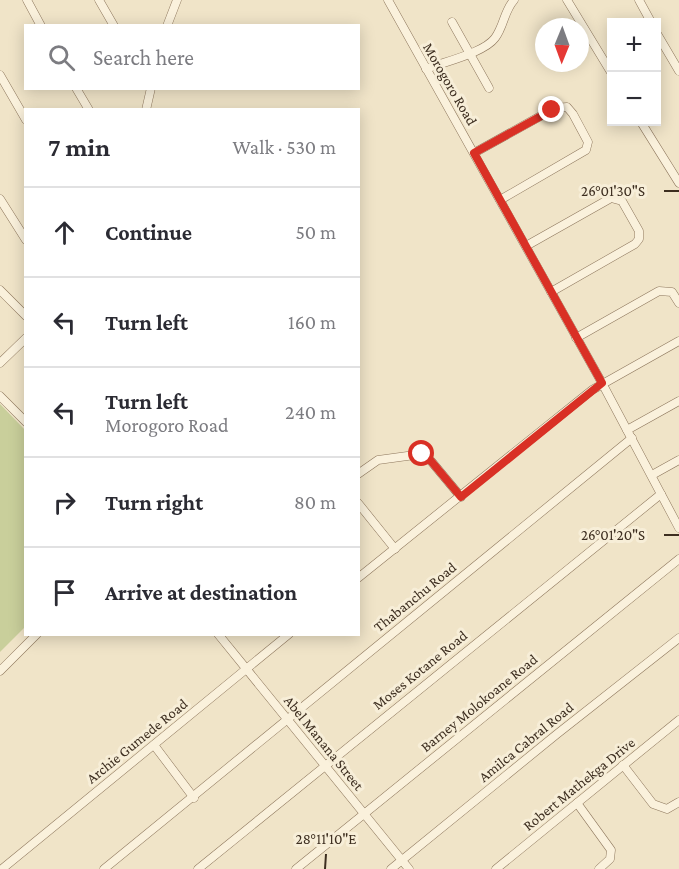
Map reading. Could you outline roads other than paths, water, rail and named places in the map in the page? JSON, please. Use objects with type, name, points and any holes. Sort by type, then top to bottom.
[{"type":"street","points":[[27,0],[40,24]]},
{"type":"street","points":[[99,0],[113,24]]},
{"type":"street","points":[[169,24],[177,0]]},
{"type":"street","name":"Morogoro Road","points":[[388,0],[678,523]]},
{"type":"street","points":[[426,69],[470,53],[494,40],[514,0]]},
{"type":"street","points":[[567,0],[611,72]]},
{"type":"street","points":[[639,0],[649,18]]},
{"type":"street","points":[[452,22],[489,88]]},
{"type":"street","points":[[661,39],[679,71]]},
{"type":"street","points":[[0,75],[24,117]]},
{"type":"street","points":[[77,90],[87,108]]},
{"type":"street","points":[[146,108],[151,90]]},
{"type":"street","points":[[474,153],[555,108],[564,107],[573,114],[588,142],[586,150],[500,200]]},
{"type":"street","points":[[643,126],[679,183]]},
{"type":"street","points":[[526,246],[611,198],[622,201],[634,223],[640,236],[635,244],[551,292]]},
{"type":"street","points":[[0,199],[24,237]]},
{"type":"street","points":[[0,290],[24,314]]},
{"type":"street","points":[[576,338],[662,290],[672,292],[679,303]]},
{"type":"street","points":[[0,363],[24,340]]},
{"type":"street","points":[[360,576],[602,383],[679,341]]},
{"type":"street","points":[[0,396],[24,420]]},
{"type":"street","points":[[627,430],[679,401]]},
{"type":"street","name":"Thabanchu Road","points":[[104,869],[194,798],[286,718],[632,438]]},
{"type":"street","points":[[360,473],[378,460],[422,454],[431,461],[461,497]]},
{"type":"street","points":[[652,476],[679,460]]},
{"type":"street","name":"Moses Kotane Road","points":[[198,869],[323,765],[661,494]]},
{"type":"street","points":[[360,505],[395,549]]},
{"type":"street","name":"Barney Molokoane Road","points":[[296,869],[679,559]]},
{"type":"street","points":[[0,671],[35,636]]},
{"type":"street","name":"Abel Manana Street","points":[[220,636],[409,869]]},
{"type":"street","name":"Archie Gumede Road","points":[[2,869],[286,636]]},
{"type":"street","name":"Amilca Cabral Road","points":[[391,869],[679,638]]},
{"type":"street","name":"Robert Mathekga Drive","points":[[496,869],[679,720]]},
{"type":"street","points":[[154,745],[194,798]]},
{"type":"street","points":[[623,765],[656,806],[667,809],[679,802]]},
{"type":"street","points":[[577,803],[611,850],[608,861],[599,869]]}]
